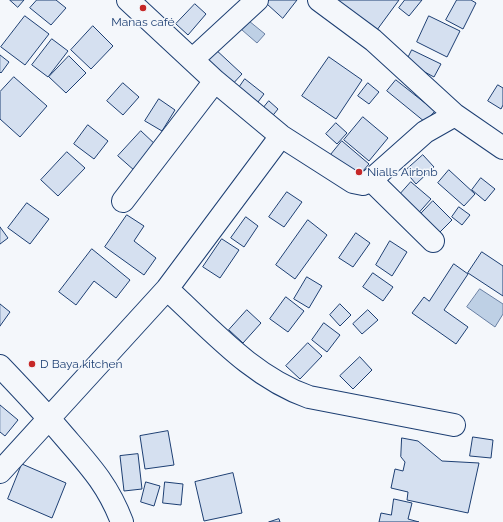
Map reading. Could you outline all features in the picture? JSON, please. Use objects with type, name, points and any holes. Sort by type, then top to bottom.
[{"type":"street","points":[[128,0],[216,81],[281,136],[353,182],[363,184],[371,180],[425,132],[455,114]]},
{"type":"street","points":[[193,59],[257,0]]},
{"type":"street","points":[[319,0],[372,40],[455,114],[503,148]]},
{"type":"street","points":[[123,201],[216,81]]},
{"type":"street","points":[[0,472],[51,418],[167,289],[281,136]]},
{"type":"street","points":[[371,180],[433,241]]},
{"type":"street","points":[[167,289],[241,357],[271,380],[294,391],[309,397],[454,425]]},
{"type":"street","points":[[0,366],[51,418],[103,481],[114,500],[122,522]]},
{"type":"water","points":[[249,21],[265,34],[257,43],[242,30]]},
{"type":"water","points":[[480,289],[503,304],[503,314],[495,327],[467,307]]},
{"type":"building","points":[[10,0],[24,0],[18,7]]},
{"type":"building","points":[[37,0],[56,0],[66,8],[51,25],[30,8]]},
{"type":"building","points":[[263,0],[297,0],[283,18]]},
{"type":"building","points":[[329,0],[399,0],[374,34]]},
{"type":"building","points":[[405,0],[422,0],[409,16],[399,8]]},
{"type":"building","points":[[457,0],[471,0],[476,3],[463,29],[446,20]]},
{"type":"building","points":[[195,4],[206,14],[188,35],[176,24]]},
{"type":"building","points":[[25,16],[49,34],[25,65],[1,47]]},
{"type":"building","points":[[429,16],[460,31],[447,57],[417,42]]},
{"type":"building","points":[[93,26],[113,46],[91,69],[71,50]]},
{"type":"building","points":[[52,39],[68,51],[48,77],[32,65]]},
{"type":"building","points":[[214,48],[242,74],[229,88],[201,62]]},
{"type":"building","points":[[412,50],[441,64],[434,77],[406,62]]},
{"type":"building","points":[[0,55],[9,62],[1,73],[0,72]]},
{"type":"building","points":[[69,56],[86,73],[66,93],[49,77]]},
{"type":"building","points":[[329,57],[362,80],[336,119],[302,96]]},
{"type":"building","points":[[14,77],[47,106],[20,137],[0,119],[0,92]]},
{"type":"building","points":[[245,79],[264,94],[255,106],[236,92]]},
{"type":"building","points":[[396,80],[435,111],[425,122],[387,91]]},
{"type":"building","points":[[123,83],[139,97],[123,115],[107,101]]},
{"type":"building","points":[[368,83],[379,92],[369,104],[358,96]]},
{"type":"building","points":[[498,85],[503,88],[503,105],[501,109],[488,101]]},
{"type":"building","points":[[159,99],[175,110],[162,131],[145,121]]},
{"type":"building","points":[[269,101],[278,109],[270,119],[261,111]]},
{"type":"building","points":[[363,117],[388,138],[369,161],[344,140]]},
{"type":"building","points":[[336,123],[347,133],[337,144],[326,134]]},
{"type":"building","points":[[88,125],[108,141],[94,159],[74,144]]},
{"type":"building","points":[[141,131],[157,146],[135,171],[118,156]]},
{"type":"building","points":[[342,141],[369,164],[356,179],[329,157]]},
{"type":"building","points":[[67,152],[85,168],[58,196],[41,180]]},
{"type":"building","points":[[423,155],[434,167],[416,184],[405,171]]},
{"type":"building","points":[[449,170],[475,194],[464,206],[438,183]]},
{"type":"building","points":[[481,178],[495,189],[485,201],[472,190]]},
{"type":"building","points":[[411,182],[431,199],[415,217],[395,200]]},
{"type":"building","points":[[287,192],[302,202],[284,227],[269,217]]},
{"type":"building","points":[[433,201],[452,220],[436,236],[417,218]]},
{"type":"building","points":[[27,203],[49,219],[30,244],[8,228]]},
{"type":"building","points":[[459,207],[470,215],[462,225],[452,217]]},
{"type":"building","points":[[127,215],[144,226],[134,241],[156,258],[144,275],[105,247]]},
{"type":"building","points":[[246,217],[258,226],[244,247],[231,238]]},
{"type":"building","points":[[308,220],[327,235],[295,279],[276,265]]},
{"type":"building","points":[[0,227],[8,238],[0,244]]},
{"type":"building","points":[[356,233],[370,243],[353,267],[339,258]]},
{"type":"building","points":[[222,239],[239,250],[220,278],[203,267]]},
{"type":"building","points":[[390,241],[407,252],[392,276],[376,265]]},
{"type":"building","points":[[92,249],[130,280],[116,298],[94,281],[76,305],[59,292]]},
{"type":"building","points":[[482,252],[503,266],[503,296],[468,273]]},
{"type":"building","points":[[454,264],[468,274],[444,310],[468,327],[456,344],[412,313],[424,297],[429,301]]},
{"type":"building","points":[[373,273],[393,287],[383,301],[363,287]]},
{"type":"building","points":[[307,277],[322,286],[309,308],[294,299]]},
{"type":"building","points":[[286,297],[304,311],[288,332],[270,319]]},
{"type":"building","points":[[0,304],[10,312],[0,326]]},
{"type":"building","points":[[340,304],[351,315],[340,326],[330,315]]},
{"type":"building","points":[[247,310],[261,323],[243,343],[229,330]]},
{"type":"building","points":[[368,310],[378,320],[362,334],[353,324]]},
{"type":"building","points":[[324,323],[340,335],[327,352],[312,340]]},
{"type":"building","points":[[308,343],[322,356],[300,379],[286,366]]},
{"type":"building","points":[[360,357],[372,370],[353,389],[340,376]]},
{"type":"building","points":[[0,405],[18,420],[5,436],[0,432]]},
{"type":"building","points":[[168,431],[174,465],[145,469],[140,436]]},
{"type":"building","points":[[473,437],[493,440],[491,458],[470,456]]},
{"type":"building","points":[[402,438],[418,441],[442,461],[479,463],[468,513],[407,500],[408,492],[391,488],[395,469],[403,471],[405,462],[401,457]]},
{"type":"building","points":[[138,454],[142,489],[124,491],[120,456]]},
{"type":"building","points":[[22,464],[66,483],[52,518],[8,499]]},
{"type":"building","points":[[233,473],[242,513],[204,521],[195,482]]},
{"type":"building","points":[[146,482],[160,486],[154,506],[141,502]]},
{"type":"building","points":[[165,482],[183,484],[181,505],[163,503]]},
{"type":"building","points":[[394,499],[412,503],[408,519],[419,522],[379,522],[381,513],[391,515]]},
{"type":"building","points":[[279,519],[280,522],[269,522]]},
{"type":"place","name":"Manas café","points":[[143,8]]},
{"type":"place","name":"Nialls Airbnb","points":[[359,172]]},
{"type":"place","name":"D Baya kitchen","points":[[32,364]]}]
